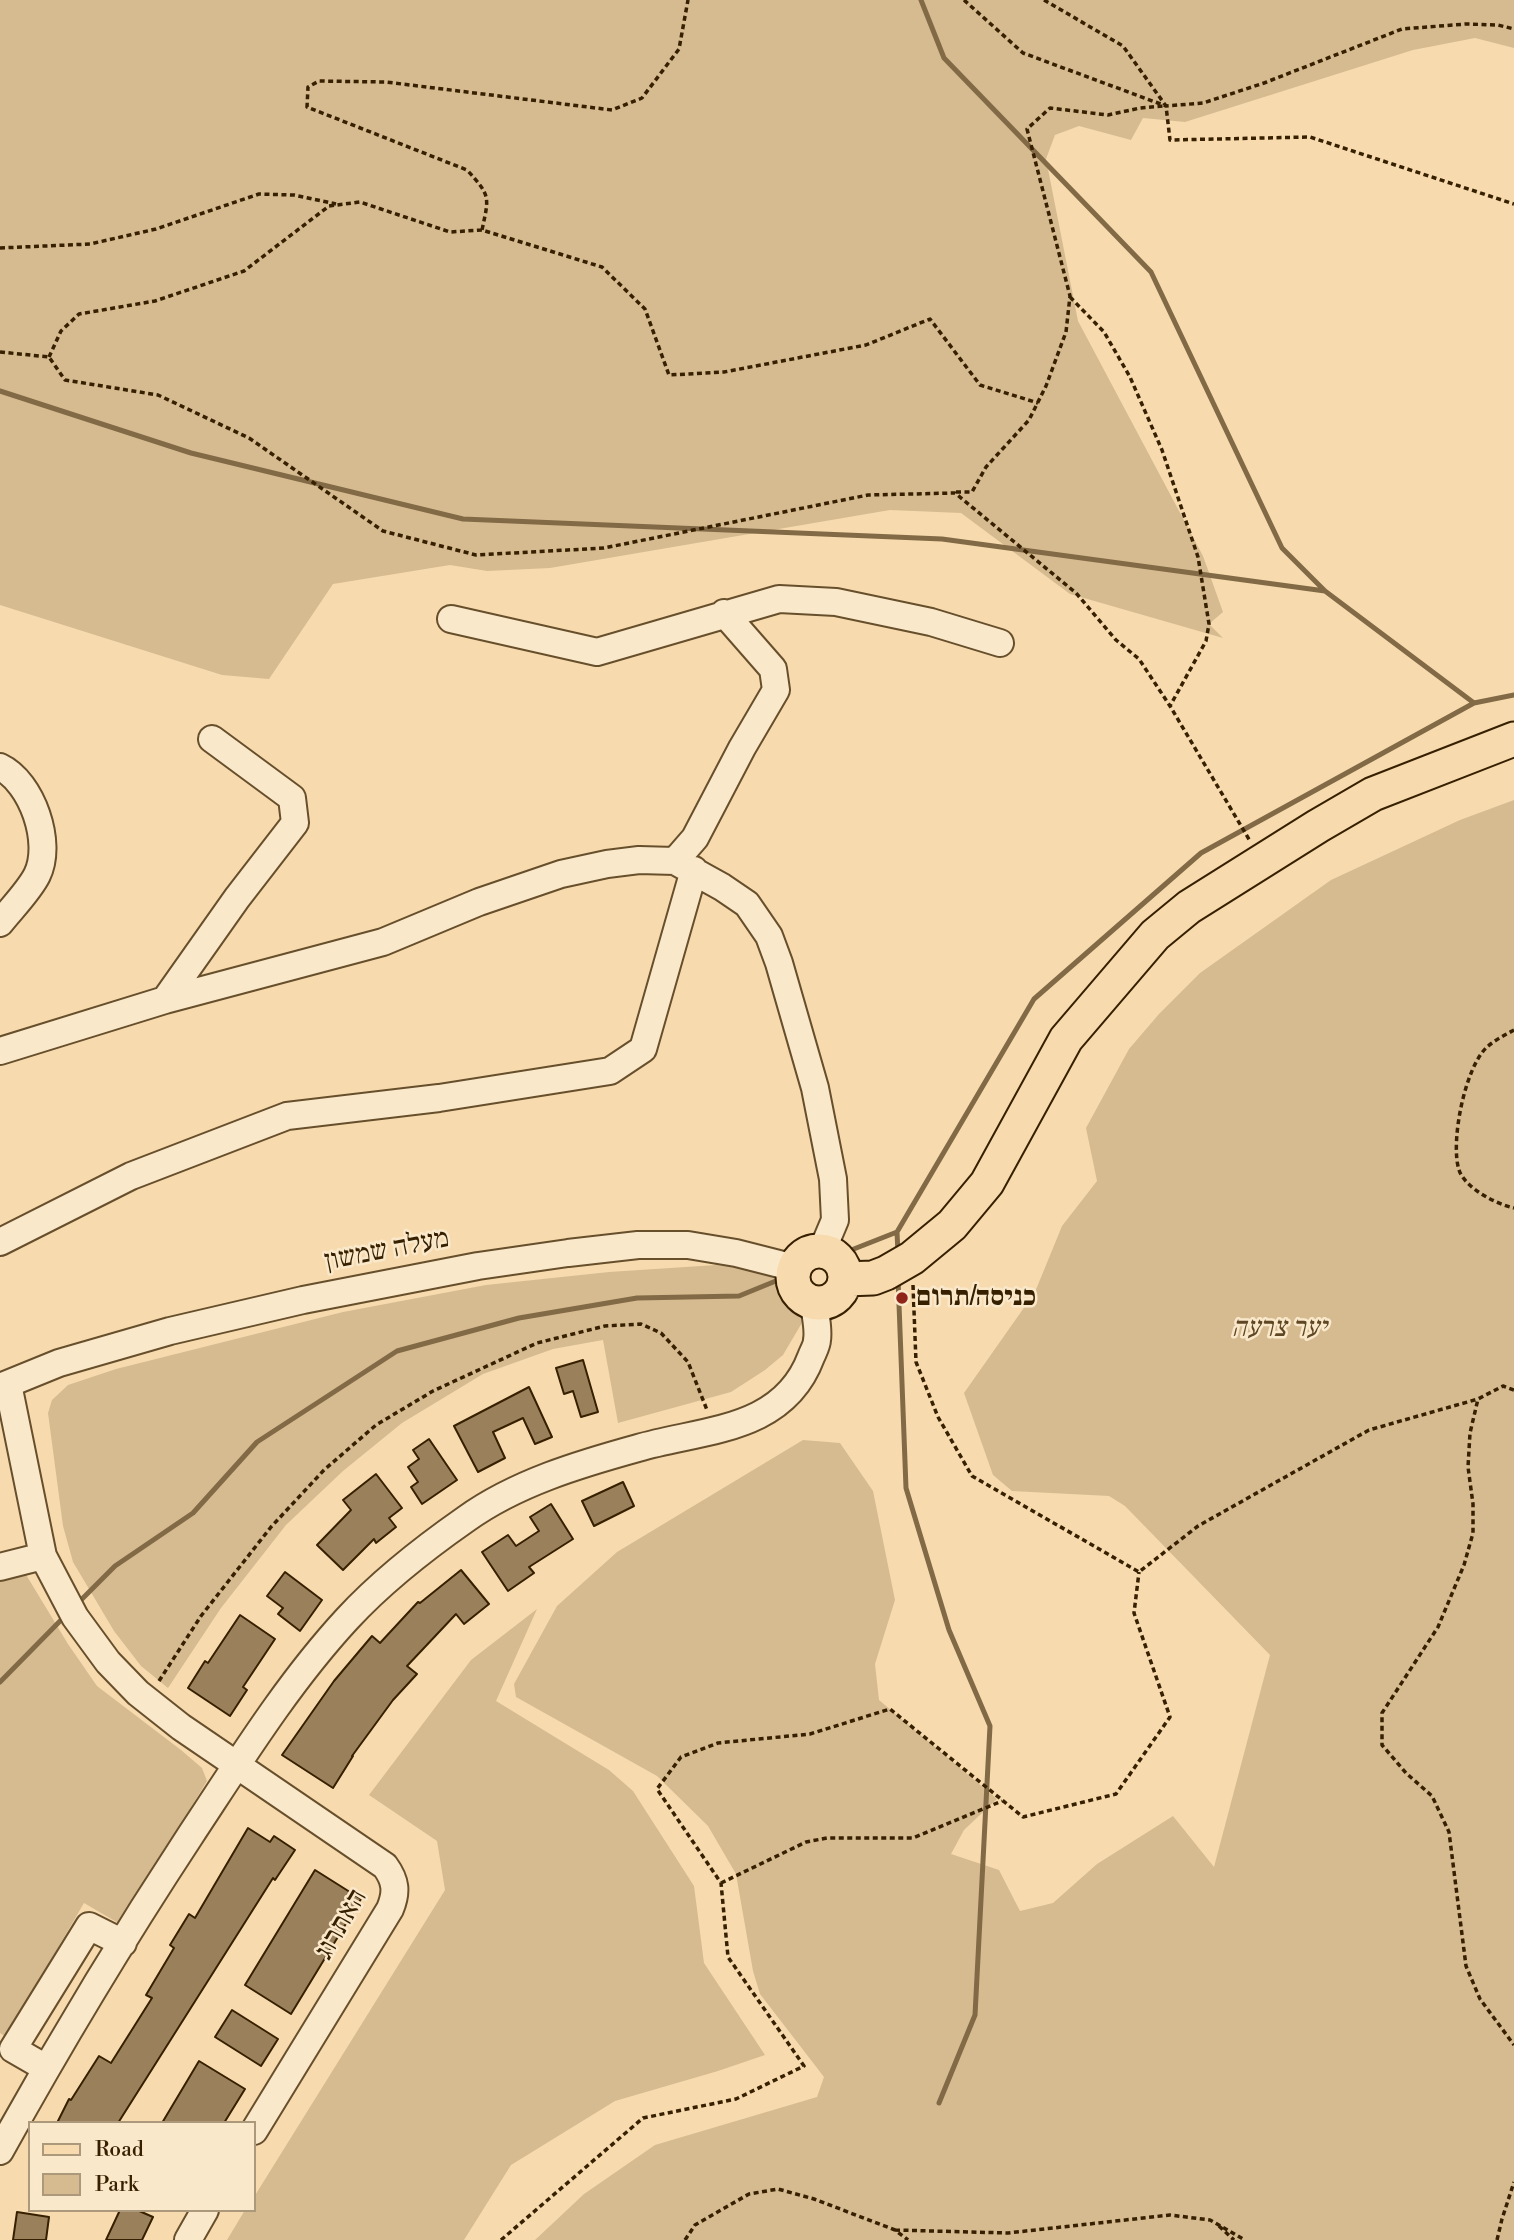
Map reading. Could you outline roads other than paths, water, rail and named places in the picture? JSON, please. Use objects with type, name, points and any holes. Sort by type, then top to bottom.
[{"type":"main road","points":[[845,1279],[873,1278],[912,1258],[952,1225],[987,1183],[1066,1039],[1155,935],[1189,907],[1373,794],[1514,739]]},
{"type":"main road","points":[[829,1253],[839,1261],[845,1279],[835,1298],[828,1302],[814,1303],[796,1289],[794,1282],[809,1259],[829,1253]]},
{"type":"street","points":[[451,619],[597,652],[779,599],[836,602],[931,622],[1000,643]]},
{"type":"street","points":[[0,1242],[131,1176],[287,1116],[439,1098],[611,1071],[643,1049],[685,866],[695,838],[776,690],[773,669],[724,614]]},
{"type":"street","points":[[165,1000],[295,822],[292,798],[212,739]]},
{"type":"street","points":[[0,767],[12,773],[30,800],[44,847],[37,875],[0,923]]},
{"type":"street","points":[[0,1051],[165,1000],[383,943],[479,902],[561,874],[628,861],[685,866],[747,904],[769,936],[779,963],[815,1088],[833,1179],[835,1220],[809,1259]]},
{"type":"street","name":"מעלה שמשון","points":[[4,1385],[59,1363],[115,1346],[303,1300],[478,1266],[638,1245],[688,1245],[736,1253],[809,1259]]},
{"type":"street","points":[[0,2151],[46,2068],[158,1884],[309,1663],[347,1618],[396,1572],[470,1516],[508,1495],[549,1476],[641,1447],[715,1431],[763,1414],[790,1393],[806,1370],[818,1339],[814,1303]]},
{"type":"street","points":[[4,1385],[43,1556],[75,1617],[108,1662],[147,1700],[237,1765]]},
{"type":"street","points":[[0,1567],[43,1556]]},
{"type":"street","name":"האתרוג","points":[[237,1765],[385,1866],[393,1877],[396,1890],[390,1909],[256,2128]]},
{"type":"street","points":[[46,2068],[13,2049],[89,1926],[122,1943]]},
{"type":"street","points":[[188,2240],[204,2212]]},
{"type":"waterway","points":[[921,0],[944,58],[1151,272],[1282,548],[1325,591],[1474,703]]},
{"type":"waterway","points":[[0,391],[191,453],[463,519],[942,539],[1325,591]]},
{"type":"waterway","points":[[803,1269],[897,1232],[1034,999],[1201,853],[1474,703],[1514,695]]},
{"type":"waterway","points":[[897,1232],[898,1254]]},
{"type":"waterway","points":[[76,1605],[115,1566],[193,1513],[257,1442],[397,1351],[519,1318],[637,1298],[739,1296],[788,1276]]},
{"type":"waterway","points":[[898,1278],[906,1488],[949,1630],[990,1726],[975,2015],[939,2103]]},
{"type":"waterway","points":[[0,1682],[64,1617]]},
{"type":"place","name":"כניסה/תרום","points":[[902,1298]]},
{"type":"park label","name":"יער צרעה","points":[[1279,1329]]}]
